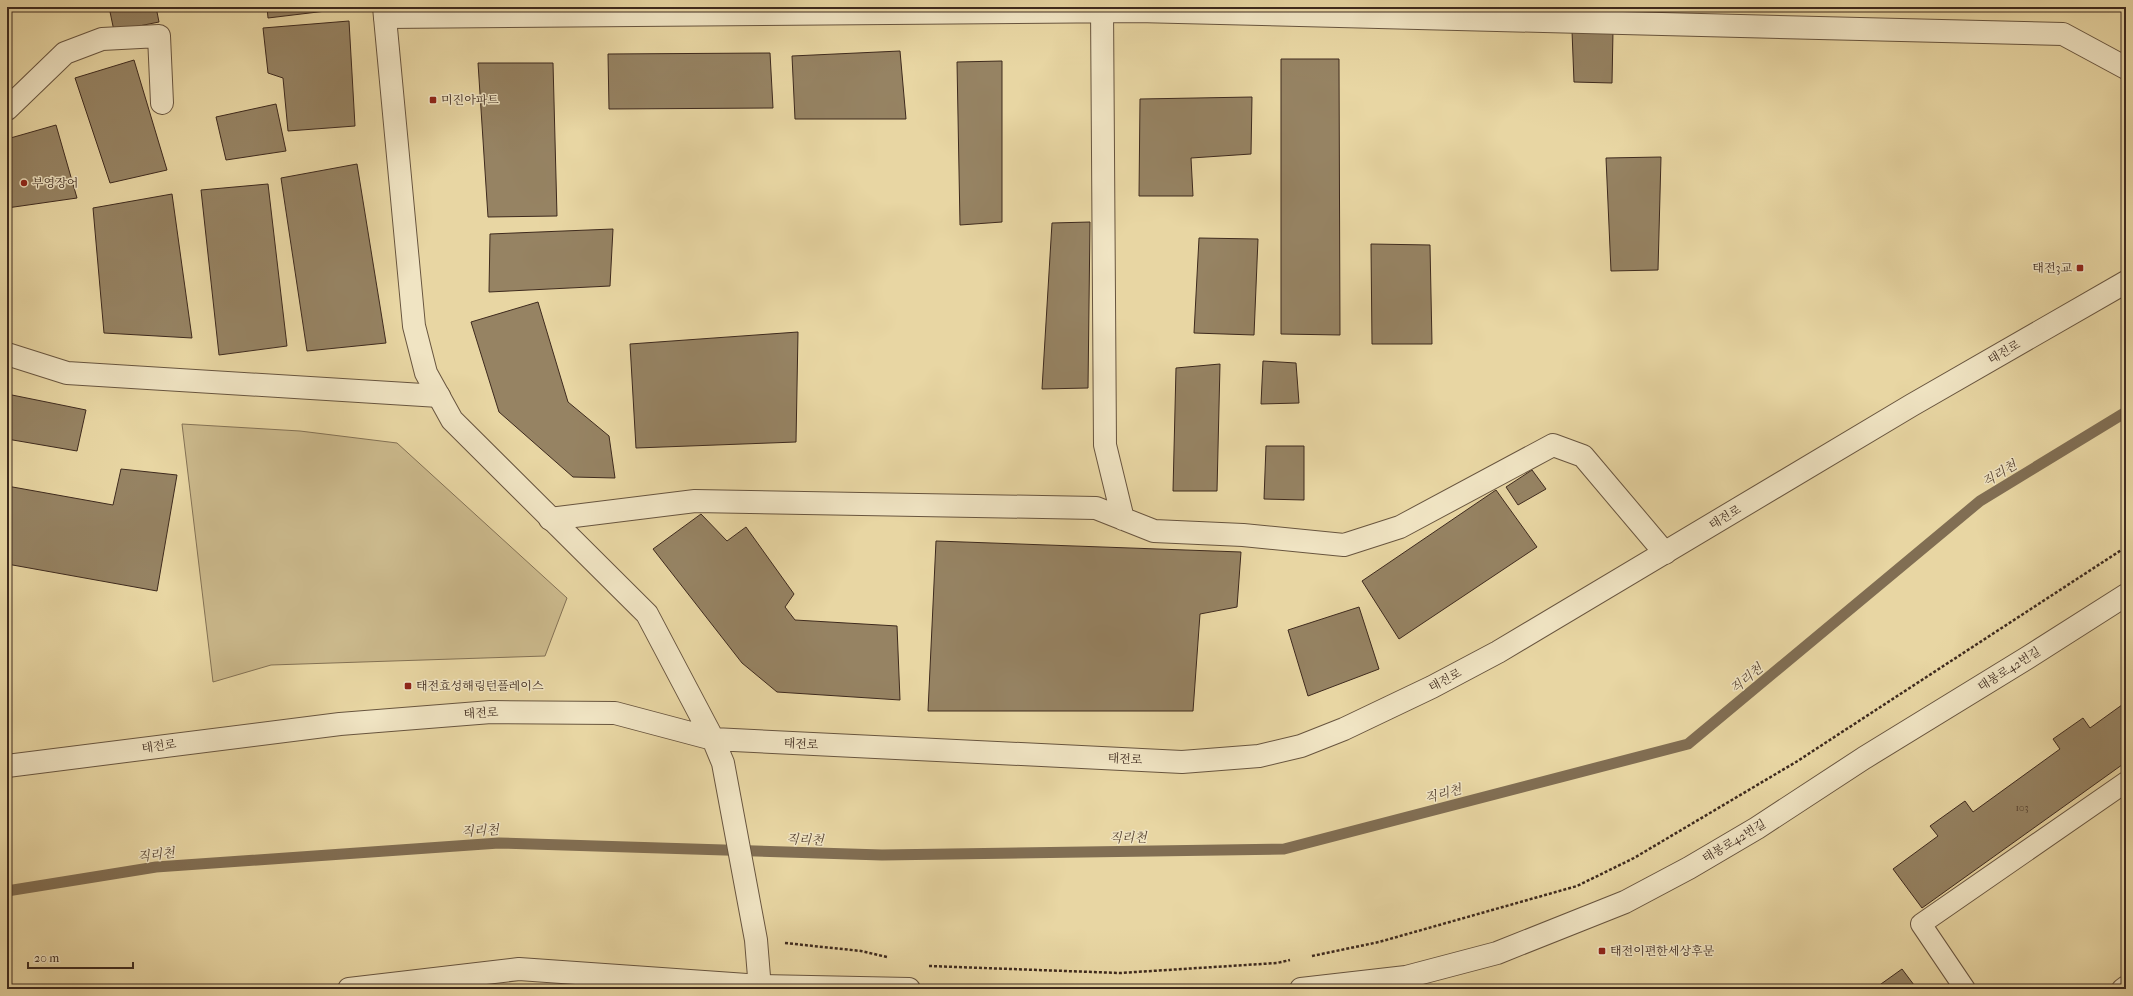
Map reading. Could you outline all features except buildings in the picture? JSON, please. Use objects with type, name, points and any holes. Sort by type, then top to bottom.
[{"type":"street","points":[[1102,9],[1105,445],[1123,519]]},
{"type":"street","points":[[760,987],[756,940],[723,763],[713,739],[647,614],[452,420],[426,373],[414,326],[384,12],[1102,9],[2063,34],[2126,68]]},
{"type":"street","points":[[7,109],[65,53],[102,39],[159,36],[162,103]]},
{"type":"street","name":"태전로","points":[[7,766],[340,724],[491,712],[615,713],[713,739],[1182,762],[1259,756],[1301,746],[1344,729],[1432,687],[1498,652],[1912,405],[2126,282]]},
{"type":"street","points":[[7,354],[67,373],[439,396]]},
{"type":"street","points":[[550,519],[695,501],[1096,508],[1154,531],[1243,535],[1344,545],[1400,527],[1553,445],[1583,456],[1665,553]]},
{"type":"street","name":"태봉로42번길","points":[[1301,989],[1367,985],[1497,953],[1625,902],[1689,868],[1757,828],[1864,758],[2126,595]]},
{"type":"street","points":[[349,989],[519,969],[760,987],[904,989]]},
{"type":"lane","points":[[1965,989],[1921,924],[2126,782]]},
{"type":"lane","points":[[2122,989],[2126,986]]},
{"type":"path","points":[[1306,957],[1379,942],[1577,886],[1634,858],[1796,762],[2126,547]]},
{"type":"path","points":[[756,940],[861,951],[892,958]]},
{"type":"path","points":[[923,965],[931,967],[1120,973],[1277,963],[1291,960]]},
{"type":"shaded area","points":[[182,424],[300,431],[397,443],[567,598],[545,656],[271,665],[213,682]]},
{"type":"waterway","name":"직리천","points":[[7,891],[156,867],[499,843],[882,855],[1284,849],[1688,744],[1980,501],[2126,412]]},
{"type":"place","name":"미진아파트","points":[[433,100]]},
{"type":"place","name":"부영장어","points":[[24,183]]},
{"type":"place","name":"태전3교","points":[[2080,268]]},
{"type":"place","name":"태전효성해링턴플레이스","points":[[408,686]]},
{"type":"place","name":"태전이편한세상후문","points":[[1602,951]]}]
